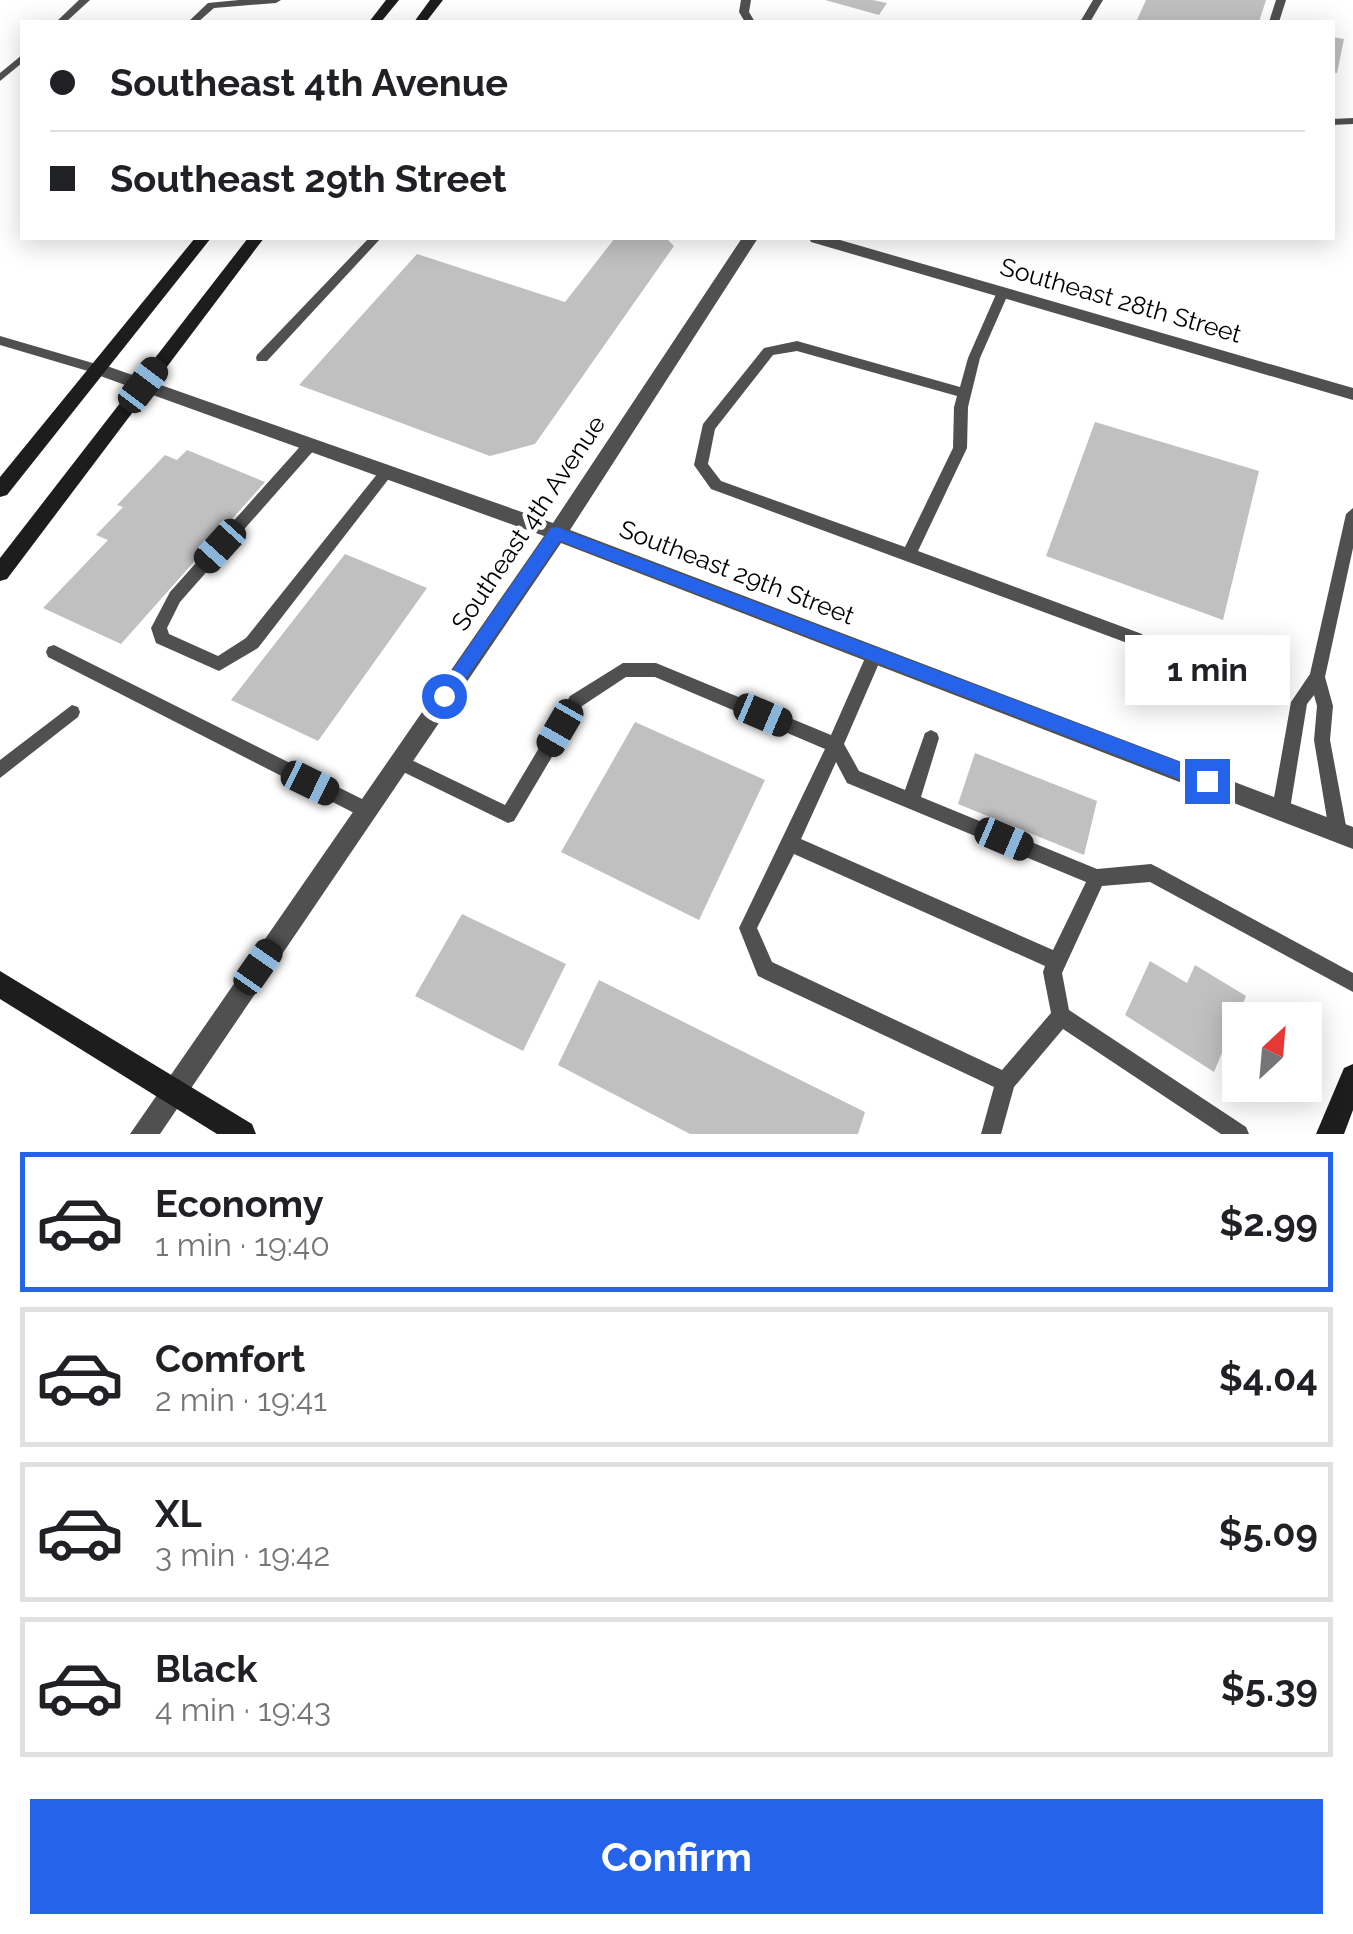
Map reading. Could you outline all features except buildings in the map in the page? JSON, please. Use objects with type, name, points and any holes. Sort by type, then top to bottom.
[{"type":"main road","points":[[377,20],[393,0]]},
{"type":"main road","points":[[422,20],[437,0]]},
{"type":"main road","points":[[0,490],[201,240]]},
{"type":"main road","points":[[0,574],[254,240]]},
{"type":"main road","points":[[0,984],[242,1134]]},
{"type":"main road","points":[[1330,1134],[1353,1077]]},
{"type":"street","name":"Southeast 4th Avenue","points":[[144,1134],[557,533],[749,240]]},
{"type":"street","name":"Southeast 28th Street","points":[[824,240],[1353,394]]},
{"type":"street","name":"Southeast 29th Street","points":[[98,369],[557,533],[1345,834]]},
{"type":"lane","points":[[62,20],[85,0]]},
{"type":"lane","points":[[195,20],[211,6],[276,0]]},
{"type":"lane","points":[[0,78],[20,60]]},
{"type":"lane","points":[[262,358],[373,240]]},
{"type":"lane","points":[[909,554],[960,448],[965,393],[974,358],[1003,292]]},
{"type":"lane","points":[[0,354],[7,341],[98,369]]},
{"type":"lane","points":[[965,393],[797,346],[770,351],[708,428],[701,464],[716,484],[1136,639]]},
{"type":"lane","points":[[310,445],[175,596],[159,628],[162,638],[219,664],[235,657],[252,643],[387,472]]},
{"type":"lane","points":[[1281,810],[1299,702],[1317,676],[1353,514]]},
{"type":"lane","points":[[54,652],[366,810]]},
{"type":"lane","points":[[875,654],[748,928],[765,968],[1005,1082]]},
{"type":"lane","points":[[399,762],[508,815],[576,701],[623,670],[656,670],[835,745],[853,776],[1097,878],[1151,873],[1353,983]]},
{"type":"lane","points":[[1317,676],[1325,706],[1322,740],[1345,834]]},
{"type":"lane","points":[[0,770],[72,712]]},
{"type":"lane","points":[[911,800],[931,738]]},
{"type":"lane","points":[[790,843],[1056,961]]},
{"type":"lane","points":[[1097,878],[1052,972],[1061,1016],[1239,1134]]},
{"type":"lane","points":[[991,1134],[1005,1082],[1061,1016]]},
{"type":"route","points":[[444,696],[557,533],[1207,781]]}]
